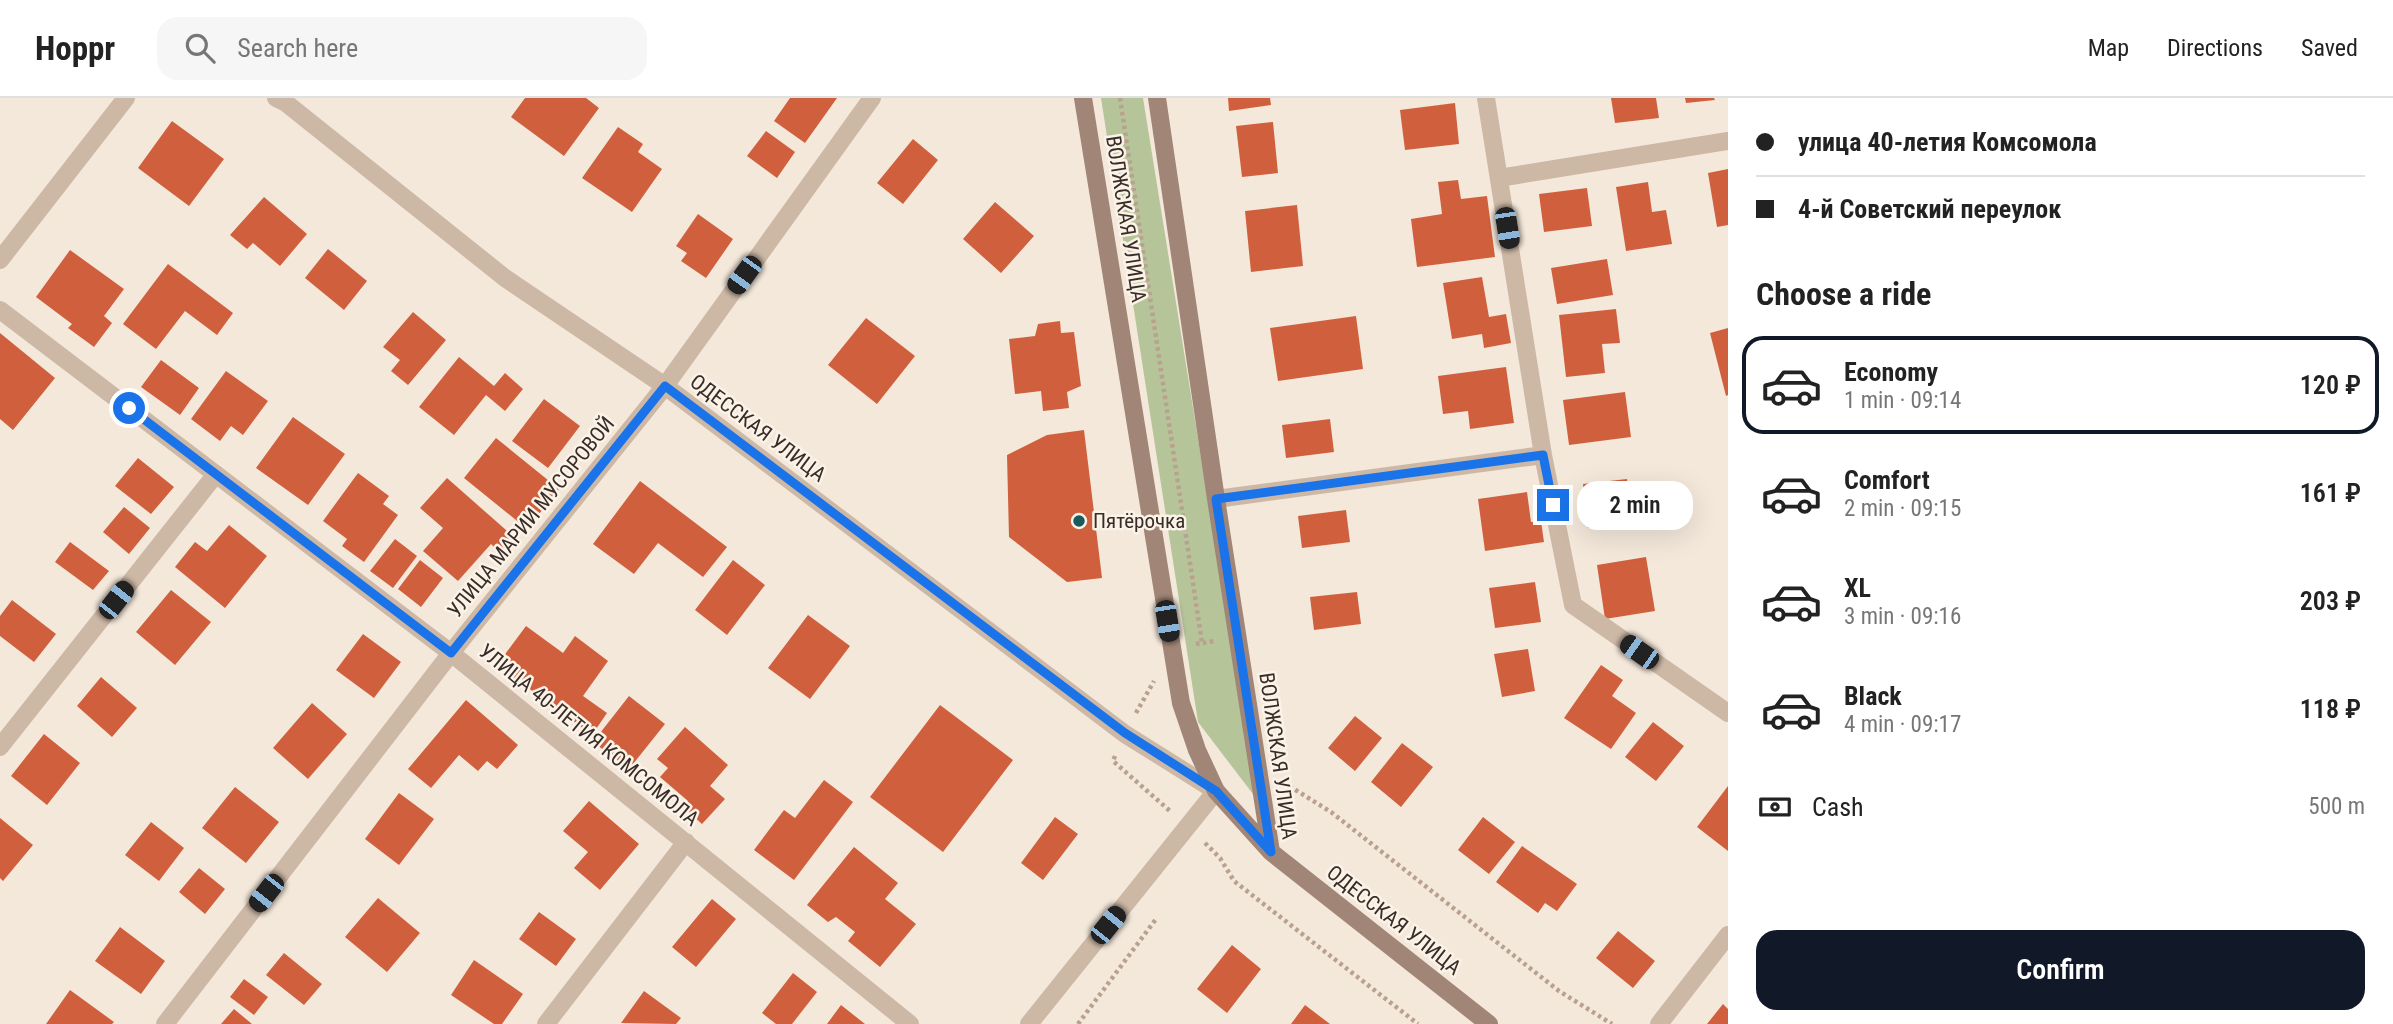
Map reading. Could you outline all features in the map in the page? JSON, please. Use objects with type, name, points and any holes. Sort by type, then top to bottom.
[{"type":"main road","name":"ВОЛЖСКАЯ УЛИЦА","points":[[1083,98],[1181,703],[1197,751],[1216,791],[1271,852]]},
{"type":"main road","name":"ВОЛЖСКАЯ УЛИЦА","points":[[1157,98],[1271,852]]},
{"type":"main road","name":"ОДЕССКАЯ УЛИЦА","points":[[1271,852],[1489,1024]]},
{"type":"street","points":[[0,260],[126,98]]},
{"type":"street","name":"УЛИЦА МАРИИ МУСОРОВОЙ","points":[[164,1024],[451,653],[665,386],[872,98]]},
{"type":"street","points":[[1486,98],[1543,455],[1573,605],[1728,713]]},
{"type":"street","name":"ОДЕССКАЯ УЛИЦА","points":[[282,100],[505,278],[665,386],[1125,733],[1216,791]]},
{"type":"street","points":[[1499,178],[1728,141]]},
{"type":"street","name":"УЛИЦА 40-ЛЕТИЯ КОМСОМОЛА","points":[[0,310],[451,653],[910,1024]]},
{"type":"street","points":[[1216,499],[1543,455]]},
{"type":"street","points":[[0,747],[216,474]]},
{"type":"street","points":[[1029,1024],[1216,791]]},
{"type":"street","points":[[546,1024],[686,842]]},
{"type":"street","points":[[1659,1024],[1728,935]]},
{"type":"path","points":[[1120,98],[1202,643]]},
{"type":"path","points":[[1283,770],[1286,784],[1331,812],[1559,991],[1612,1024]]},
{"type":"path","points":[[1078,1024],[1156,919]]},
{"type":"green space","points":[[1101,98],[1143,98],[1256,798],[1198,722]]},
{"type":"building","points":[[525,98],[586,98],[599,108],[564,156],[511,117]]},
{"type":"building","points":[[790,98],[837,98],[805,143],[774,121]]},
{"type":"building","points":[[1228,98],[1270,98],[1271,105],[1229,111]]},
{"type":"building","points":[[1611,98],[1656,98],[1659,118],[1615,123]]},
{"type":"building","points":[[1685,98],[1714,98],[1715,100],[1686,103]]},
{"type":"building","points":[[1455,103],[1459,144],[1405,150],[1400,110]]},
{"type":"building","points":[[172,121],[224,159],[189,206],[138,168]]},
{"type":"building","points":[[1273,122],[1278,173],[1242,177],[1236,126]]},
{"type":"building","points":[[618,127],[643,144],[638,152],[662,169],[632,212],[582,178]]},
{"type":"building","points":[[766,131],[795,152],[777,178],[747,156]]},
{"type":"building","points":[[913,139],[938,160],[903,204],[877,183]]},
{"type":"building","points":[[1728,169],[1728,225],[1717,227],[1708,173]]},
{"type":"building","points":[[1458,180],[1461,199],[1487,196],[1495,257],[1417,267],[1411,219],[1442,214],[1438,182]]},
{"type":"building","points":[[1648,182],[1652,212],[1666,210],[1672,244],[1626,251],[1616,187]]},
{"type":"building","points":[[1587,188],[1592,226],[1544,232],[1539,194]]},
{"type":"building","points":[[264,197],[307,234],[280,266],[253,243],[247,249],[230,235]]},
{"type":"building","points":[[995,202],[1034,236],[1001,273],[963,239]]},
{"type":"building","points":[[1297,205],[1303,266],[1251,272],[1245,211]]},
{"type":"building","points":[[698,214],[733,239],[706,278],[681,261],[687,253],[676,246]]},
{"type":"building","points":[[328,249],[367,281],[344,310],[305,278]]},
{"type":"building","points":[[70,250],[124,289],[104,316],[112,323],[94,347],[68,328],[72,324],[36,297]]},
{"type":"building","points":[[1607,259],[1613,295],[1557,304],[1551,268]]},
{"type":"building","points":[[168,264],[233,313],[217,335],[185,311],[156,349],[123,324]]},
{"type":"building","points":[[1482,277],[1489,317],[1506,314],[1511,343],[1484,348],[1482,334],[1452,339],[1443,283]]},
{"type":"building","points":[[1616,309],[1620,343],[1602,344],[1605,373],[1566,377],[1559,315]]},
{"type":"building","points":[[413,312],[446,340],[408,385],[391,371],[400,360],[383,347]]},
{"type":"building","points":[[1356,316],[1363,369],[1278,381],[1270,328]]},
{"type":"building","points":[[866,318],[915,356],[877,404],[828,365]]},
{"type":"building","points":[[1060,321],[1061,333],[1074,332],[1081,386],[1067,392],[1069,408],[1043,411],[1041,391],[1015,394],[1009,339],[1035,336],[1038,324]]},
{"type":"building","points":[[1728,328],[1728,395],[1726,396],[1710,333]]},
{"type":"building","points":[[0,333],[55,378],[13,430],[0,419]]},
{"type":"building","points":[[459,357],[494,386],[505,373],[523,389],[505,411],[486,395],[454,435],[419,407]]},
{"type":"building","points":[[161,360],[199,388],[180,415],[141,387]]},
{"type":"building","points":[[1506,367],[1514,423],[1470,429],[1468,411],[1443,414],[1438,376]]},
{"type":"building","points":[[226,371],[268,401],[243,435],[231,426],[220,441],[191,419]]},
{"type":"building","points":[[1625,392],[1631,437],[1569,445],[1563,400]]},
{"type":"building","points":[[544,399],[580,426],[548,468],[512,441]]},
{"type":"building","points":[[293,417],[345,454],[308,505],[256,468]]},
{"type":"building","points":[[1330,419],[1334,452],[1286,458],[1282,425]]},
{"type":"building","points":[[1084,430],[1102,578],[1067,582],[1009,537],[1007,455],[1047,435]]},
{"type":"building","points":[[496,438],[559,489],[527,529],[464,478]]},
{"type":"building","points":[[138,458],[174,487],[151,514],[115,486]]},
{"type":"building","points":[[358,473],[389,496],[383,504],[398,515],[364,562],[342,546],[347,539],[323,521]]},
{"type":"building","points":[[447,478],[515,538],[501,554],[491,544],[458,581],[423,551],[443,528],[420,508]]},
{"type":"building","points":[[1627,479],[1631,524],[1588,528],[1583,484]]},
{"type":"building","points":[[640,481],[727,547],[703,577],[658,543],[634,574],[593,544]]},
{"type":"building","points":[[1527,492],[1531,522],[1541,521],[1544,542],[1485,551],[1478,499]]},
{"type":"building","points":[[124,507],[150,528],[129,554],[103,532]]},
{"type":"building","points":[[1346,510],[1350,542],[1302,548],[1298,516]]},
{"type":"building","points":[[229,525],[267,556],[225,608],[175,567],[195,542],[207,551]]},
{"type":"building","points":[[395,539],[417,556],[393,588],[370,571]]},
{"type":"building","points":[[70,542],[109,571],[93,590],[55,562]]},
{"type":"building","points":[[1646,557],[1655,611],[1605,619],[1597,565]]},
{"type":"building","points":[[420,560],[443,578],[421,607],[398,589]]},
{"type":"building","points":[[733,560],[765,585],[727,635],[695,610]]},
{"type":"building","points":[[1535,582],[1541,622],[1495,628],[1489,588]]},
{"type":"building","points":[[171,590],[211,622],[175,665],[136,632]]},
{"type":"building","points":[[1357,592],[1361,624],[1314,630],[1310,597]]},
{"type":"building","points":[[12,600],[56,634],[34,662],[0,636],[0,616]]},
{"type":"building","points":[[808,615],[850,646],[810,699],[768,668]]},
{"type":"building","points":[[526,626],[563,653],[575,636],[608,661],[583,696],[607,713],[592,735],[497,665]]},
{"type":"building","points":[[363,634],[401,662],[374,698],[336,670]]},
{"type":"building","points":[[1528,649],[1535,691],[1502,697],[1494,654]]},
{"type":"building","points":[[1601,665],[1623,680],[1612,696],[1636,713],[1611,749],[1564,718]]},
{"type":"building","points":[[101,677],[137,708],[112,737],[77,706]]},
{"type":"building","points":[[629,696],[665,724],[629,769],[593,742]]},
{"type":"building","points":[[466,700],[518,745],[497,769],[487,761],[478,771],[459,755],[431,788],[408,769]]},
{"type":"building","points":[[312,703],[347,734],[308,779],[273,748]]},
{"type":"building","points":[[940,705],[1013,760],[943,852],[870,797]]},
{"type":"building","points":[[1355,716],[1382,738],[1355,771],[1328,748]]},
{"type":"building","points":[[1653,722],[1684,746],[1656,781],[1625,757]]},
{"type":"building","points":[[685,727],[728,765],[710,786],[725,799],[702,824],[683,807],[688,801],[660,777],[668,768],[657,759]]},
{"type":"building","points":[[44,734],[80,763],[47,805],[11,776]]},
{"type":"building","points":[[1402,743],[1433,767],[1401,807],[1371,782]]},
{"type":"building","points":[[824,780],[853,802],[794,880],[754,850],[784,810],[795,818]]},
{"type":"building","points":[[1728,786],[1728,851],[1697,827]]},
{"type":"building","points":[[235,787],[279,822],[246,863],[202,828]]},
{"type":"building","points":[[399,793],[434,819],[399,865],[365,839]]},
{"type":"building","points":[[589,801],[639,844],[600,890],[574,868],[588,852],[563,831]]},
{"type":"building","points":[[1055,817],[1078,834],[1043,880],[1021,863]]},
{"type":"building","points":[[1483,817],[1515,842],[1489,874],[1458,850]]},
{"type":"building","points":[[0,818],[33,845],[3,881],[0,878]]},
{"type":"building","points":[[151,822],[184,848],[159,881],[125,855]]},
{"type":"building","points":[[1522,846],[1577,884],[1557,911],[1545,903],[1538,913],[1496,882]]},
{"type":"building","points":[[854,847],[898,883],[885,899],[916,924],[880,967],[848,941],[855,932],[836,917],[828,922],[807,905]]},
{"type":"building","points":[[199,868],[225,889],[205,914],[179,892]]},
{"type":"building","points":[[378,898],[420,933],[387,972],[345,937]]},
{"type":"building","points":[[712,899],[736,919],[696,967],[672,947]]},
{"type":"building","points":[[539,912],[576,939],[556,966],[519,939]]},
{"type":"building","points":[[120,927],[165,961],[141,994],[95,961]]},
{"type":"building","points":[[1618,931],[1655,961],[1633,988],[1596,958]]},
{"type":"building","points":[[1232,945],[1261,969],[1227,1013],[1197,989]]},
{"type":"building","points":[[284,953],[322,984],[304,1005],[266,975]]},
{"type":"building","points":[[474,960],[523,994],[502,1024],[494,1024],[451,995]]},
{"type":"building","points":[[793,973],[817,992],[792,1024],[776,1024],[762,1013]]},
{"type":"building","points":[[244,979],[268,997],[254,1015],[230,997]]},
{"type":"building","points":[[70,990],[114,1022],[46,1024]]},
{"type":"building","points":[[644,991],[681,1018],[676,1024],[621,1023]]},
{"type":"building","points":[[1723,1004],[1728,1009],[1728,1024],[1707,1024]]},
{"type":"building","points":[[841,1005],[865,1024],[827,1024]]},
{"type":"building","points":[[1305,1005],[1330,1024],[1291,1024]]},
{"type":"building","points":[[234,1009],[252,1024],[221,1024]]},
{"type":"place","name":"Пятёрочка","points":[[1079,521]]},
{"type":"route","points":[[129,408],[451,653],[665,386],[1125,733],[1216,791],[1271,852],[1216,499],[1543,455],[1553,505]]}]
